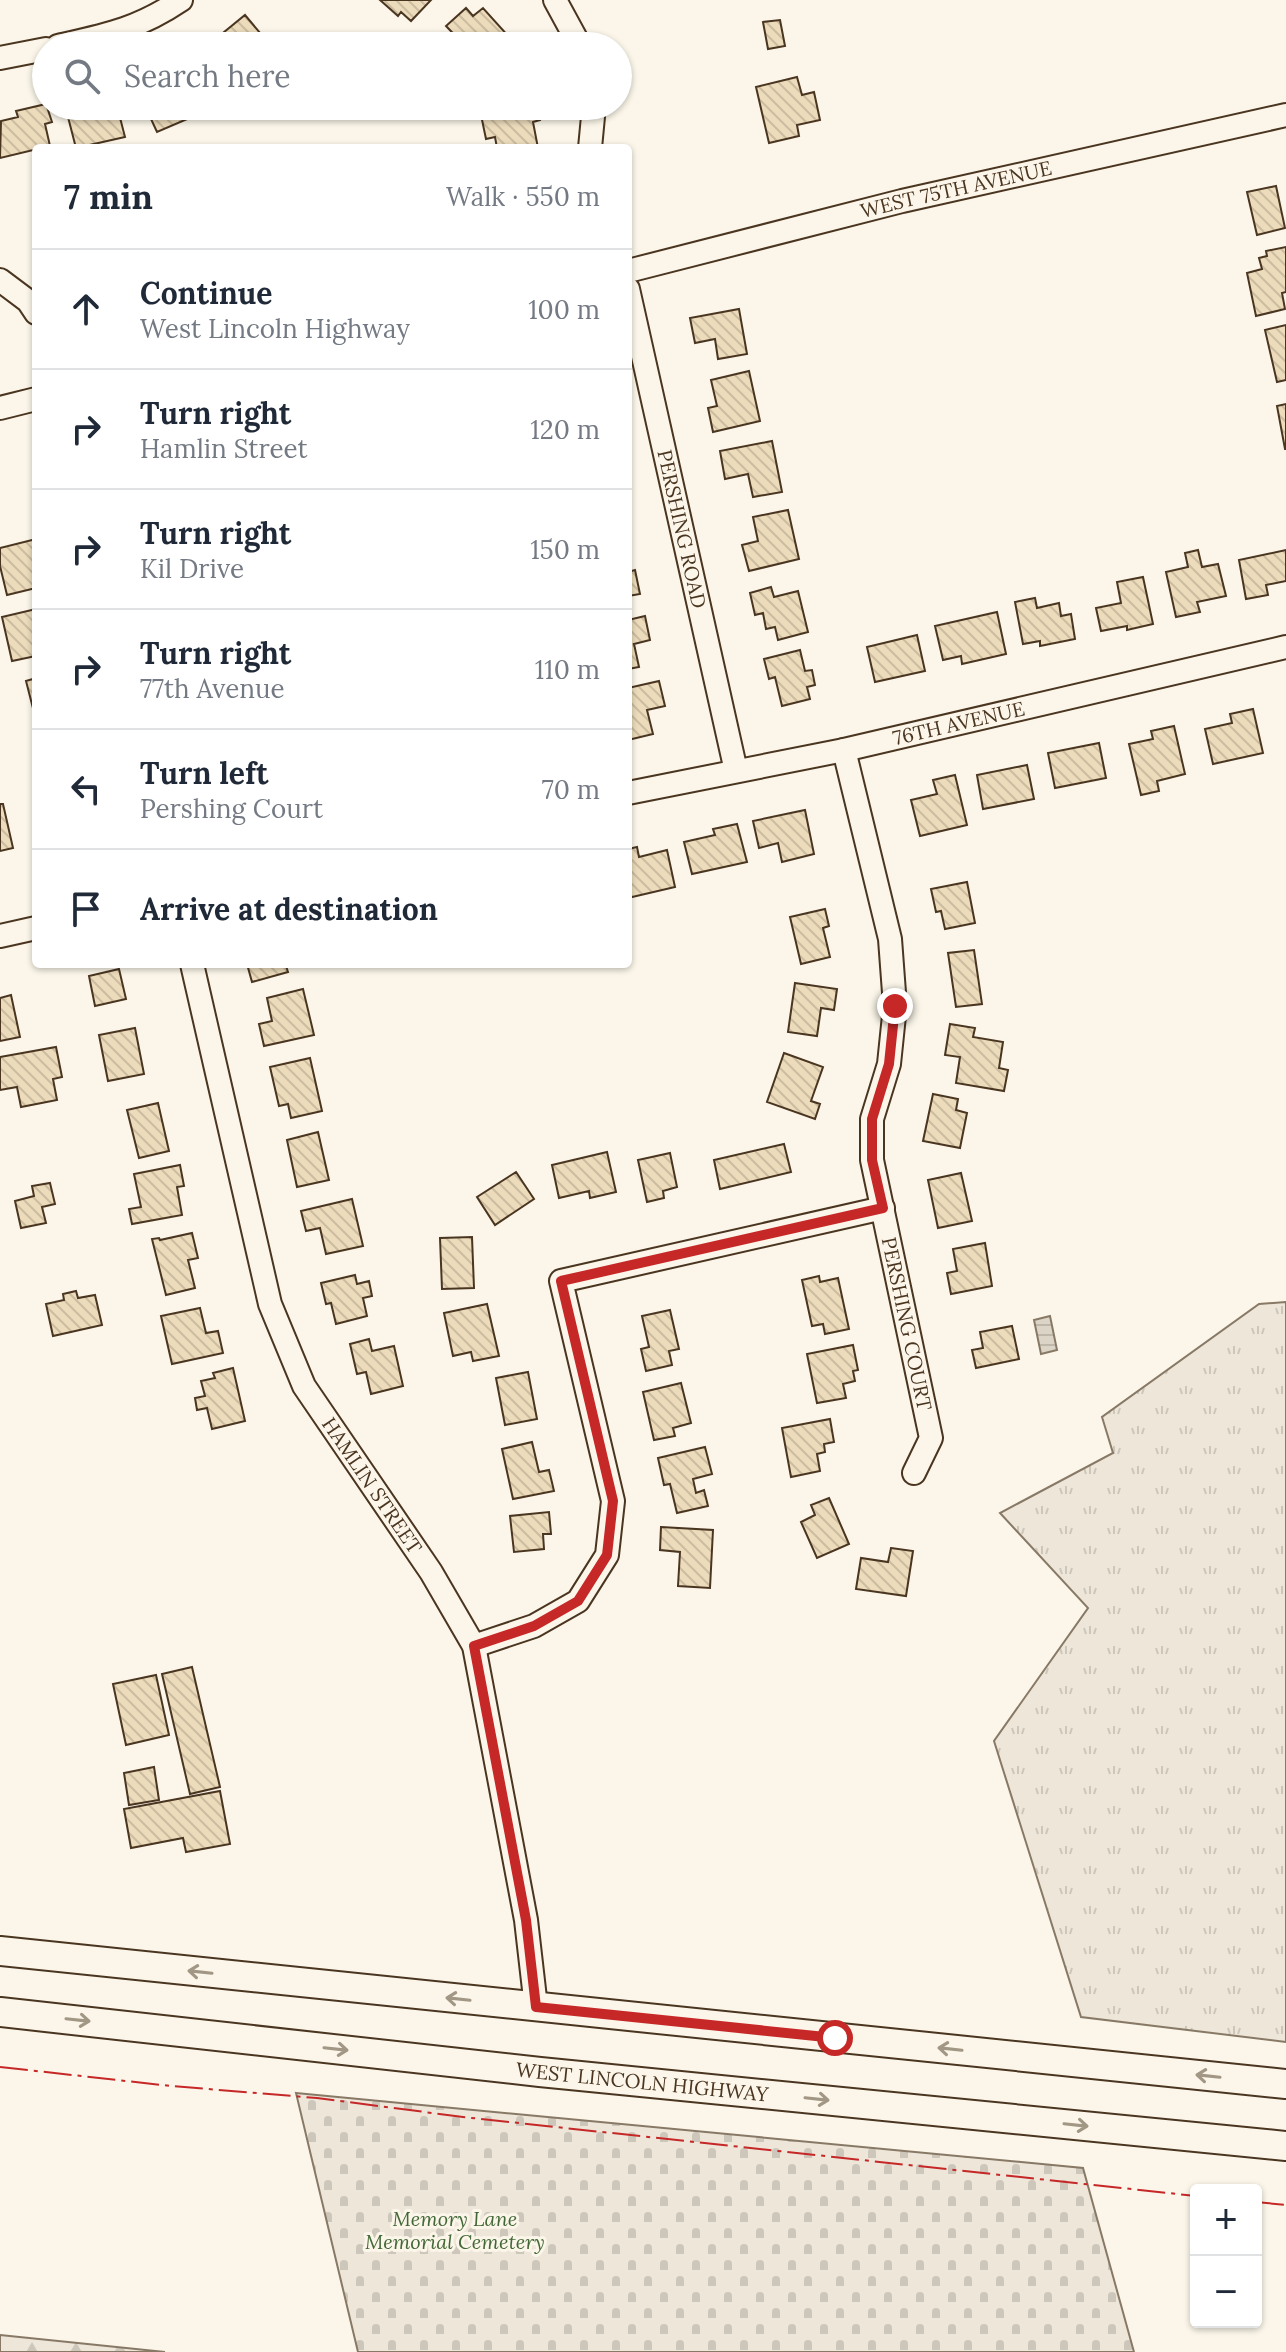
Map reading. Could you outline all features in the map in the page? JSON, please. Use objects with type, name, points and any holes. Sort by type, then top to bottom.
[{"type":"main road","points":[[0,1951],[1286,2084]]},
{"type":"main road","name":"WEST LINCOLN HIGHWAY","points":[[0,2012],[555,2073],[1286,2146]]},
{"type":"street","points":[[123,32],[156,17],[181,0]]},
{"type":"street","points":[[555,0],[572,32]]},
{"type":"street","points":[[0,58],[32,52]]},
{"type":"street","name":"WEST 75TH AVENUE","points":[[632,270],[902,201],[1286,115]]},
{"type":"street","points":[[590,144],[593,120]]},
{"type":"street","points":[[0,280],[32,307]]},
{"type":"street","name":"PERSHING ROAD","points":[[632,307],[736,771]]},
{"type":"street","points":[[0,408],[32,400]]},
{"type":"street","name":"76TH AVENUE","points":[[632,792],[844,750],[1286,647]]},
{"type":"street","name":"PERSHING COURT","points":[[844,750],[890,939],[895,1006],[889,1064],[872,1119],[872,1160],[931,1438],[914,1473]]},
{"type":"street","points":[[0,936],[32,929]]},
{"type":"street","name":"HAMLIN STREET","points":[[193,968],[270,1304],[281,1331],[304,1386],[431,1572],[474,1646],[526,1920],[536,2007]]},
{"type":"street","points":[[474,1646],[534,1626],[578,1601],[607,1555],[613,1501],[561,1281],[883,1208]]},
{"type":"green space","points":[[1286,1302],[1286,2042],[1081,2017],[994,1741],[1088,1608],[1000,1513],[1113,1453],[1102,1417],[1259,1304]]},
{"type":"green space","name":"Memory Lane Memorial Cemetery","points":[[296,2093],[1083,2168],[1134,2352],[358,2352]]},
{"type":"green space","points":[[0,2335],[165,2352],[0,2352]]},
{"type":"shaded area","points":[[1050,1316],[1057,1350],[1041,1354],[1034,1320]]},
{"type":"building","points":[[380,0],[431,0],[411,21],[401,12],[398,16]]},
{"type":"building","points":[[466,8],[473,16],[483,8],[505,32],[452,32],[446,26]]},
{"type":"building","points":[[245,15],[259,32],[224,32]]},
{"type":"building","points":[[780,20],[785,46],[768,49],[763,22]]},
{"type":"building","points":[[797,77],[802,95],[814,92],[820,120],[797,125],[799,136],[769,143],[756,87]]},
{"type":"building","points":[[32,107],[32,120],[51,120],[45,124],[50,144],[32,144],[32,150],[0,158],[1,121],[18,117],[16,111]]},
{"type":"building","points":[[69,120],[121,120],[125,137],[94,144],[75,144]]},
{"type":"building","points":[[151,120],[185,120],[157,132]]},
{"type":"building","points":[[482,120],[540,120],[533,122],[537,144],[496,144],[495,137],[486,139]]},
{"type":"building","points":[[1276,186],[1285,228],[1257,235],[1247,192]]},
{"type":"building","points":[[1286,247],[1286,292],[1282,293],[1285,309],[1256,316],[1247,273],[1262,269],[1259,258],[1267,256],[1266,251]]},
{"type":"building","points":[[739,309],[747,354],[718,359],[715,339],[695,343],[690,318]]},
{"type":"building","points":[[1286,325],[1286,380],[1277,382],[1265,330]]},
{"type":"building","points":[[749,371],[760,421],[713,432],[708,408],[717,406],[711,380]]},
{"type":"building","points":[[1286,404],[1286,449],[1285,449],[1277,406]]},
{"type":"building","points":[[772,441],[782,492],[753,497],[748,474],[725,479],[720,451]]},
{"type":"building","points":[[788,510],[799,559],[749,571],[742,545],[758,541],[753,517]]},
{"type":"building","points":[[32,540],[32,589],[7,595],[0,566],[0,548]]},
{"type":"building","points":[[1198,550],[1202,567],[1218,564],[1226,596],[1197,602],[1200,612],[1176,617],[1166,572],[1188,567],[1185,553]]},
{"type":"building","points":[[1286,550],[1286,581],[1266,585],[1268,595],[1246,599],[1239,560]]},
{"type":"building","points":[[635,570],[640,594],[632,595],[632,571]]},
{"type":"building","points":[[1143,577],[1153,624],[1127,630],[1127,626],[1101,631],[1096,608],[1121,603],[1117,582]]},
{"type":"building","points":[[771,587],[774,597],[798,591],[808,632],[778,640],[775,627],[766,629],[763,613],[755,615],[750,593]]},
{"type":"building","points":[[1035,598],[1037,608],[1059,603],[1061,616],[1071,614],[1075,639],[1040,646],[1040,641],[1023,644],[1015,602]]},
{"type":"building","points":[[32,610],[32,657],[12,661],[2,617]]},
{"type":"building","points":[[997,612],[1006,654],[962,664],[961,656],[943,660],[935,626]]},
{"type":"building","points":[[645,616],[650,640],[634,644],[639,667],[632,668],[632,619]]},
{"type":"building","points":[[917,635],[925,671],[875,682],[867,647]]},
{"type":"building","points":[[800,650],[805,671],[812,670],[815,685],[807,687],[810,699],[782,706],[775,677],[769,679],[764,659]]},
{"type":"building","points":[[32,679],[32,704],[26,681]]},
{"type":"building","points":[[659,681],[665,706],[647,710],[653,734],[632,739],[632,687]]},
{"type":"building","points":[[1253,709],[1263,753],[1213,764],[1205,729],[1232,723],[1230,714]]},
{"type":"building","points":[[1174,726],[1185,774],[1157,781],[1159,791],[1141,795],[1129,744],[1153,739],[1151,731]]},
{"type":"building","points":[[1099,743],[1106,778],[1055,788],[1048,753]]},
{"type":"building","points":[[1027,765],[1034,799],[983,809],[977,775]]},
{"type":"building","points":[[955,775],[967,825],[920,836],[911,800],[937,794],[933,780]]},
{"type":"building","points":[[0,804],[3,804],[13,848],[0,851]]},
{"type":"building","points":[[805,810],[814,854],[782,862],[778,843],[759,848],[753,821]]},
{"type":"building","points":[[737,824],[747,862],[692,874],[684,842],[715,835],[713,829]]},
{"type":"building","points":[[637,847],[639,857],[667,850],[675,887],[632,897],[632,848]]},
{"type":"building","points":[[967,882],[975,923],[945,929],[941,911],[936,912],[931,889]]},
{"type":"building","points":[[825,909],[829,926],[823,928],[830,957],[801,964],[790,917]]},
{"type":"building","points":[[974,950],[982,1004],[956,1007],[948,953]]},
{"type":"building","points":[[248,968],[287,968],[288,972],[252,982]]},
{"type":"building","points":[[119,969],[126,999],[95,1006],[89,976]]},
{"type":"building","points":[[795,983],[837,989],[834,1010],[821,1008],[817,1036],[788,1032]]},
{"type":"building","points":[[303,989],[314,1035],[264,1046],[259,1024],[272,1021],[267,998]]},
{"type":"building","points":[[11,995],[20,1037],[0,1041],[0,998]]},
{"type":"building","points":[[950,1024],[975,1028],[973,1037],[1003,1042],[999,1068],[1008,1070],[1004,1091],[956,1083],[960,1057],[945,1055]]},
{"type":"building","points":[[135,1028],[144,1074],[108,1081],[99,1035]]},
{"type":"building","points":[[56,1047],[62,1077],[53,1079],[57,1100],[21,1107],[17,1087],[0,1090],[0,1057]]},
{"type":"building","points":[[784,1053],[823,1067],[811,1101],[820,1104],[815,1119],[767,1102]]},
{"type":"building","points":[[310,1058],[322,1111],[291,1118],[288,1104],[279,1106],[270,1067]]},
{"type":"building","points":[[933,1094],[958,1099],[956,1110],[967,1113],[960,1148],[923,1141]]},
{"type":"building","points":[[158,1103],[169,1151],[139,1158],[127,1110]]},
{"type":"building","points":[[318,1132],[329,1180],[297,1187],[287,1140]]},
{"type":"building","points":[[784,1144],[791,1172],[720,1189],[714,1160]]},
{"type":"building","points":[[607,1152],[616,1192],[590,1198],[589,1191],[559,1198],[552,1165]]},
{"type":"building","points":[[670,1153],[677,1187],[663,1191],[664,1198],[647,1202],[638,1160]]},
{"type":"building","points":[[180,1165],[184,1186],[177,1187],[182,1215],[132,1224],[129,1209],[141,1207],[134,1174]]},
{"type":"building","points":[[516,1172],[534,1199],[495,1225],[477,1197]]},
{"type":"building","points":[[961,1173],[972,1221],[938,1228],[928,1180]]},
{"type":"building","points":[[50,1183],[55,1204],[42,1207],[46,1223],[21,1228],[15,1201],[34,1196],[32,1186]]},
{"type":"building","points":[[352,1199],[363,1246],[326,1254],[320,1228],[306,1231],[301,1211]]},
{"type":"building","points":[[192,1233],[198,1258],[188,1260],[195,1288],[166,1295],[152,1239]]},
{"type":"building","points":[[472,1237],[474,1288],[442,1289],[440,1238]]},
{"type":"building","points":[[985,1243],[992,1286],[951,1294],[947,1273],[957,1271],[953,1249]]},
{"type":"building","points":[[355,1275],[357,1284],[369,1281],[372,1296],[363,1298],[367,1316],[336,1324],[331,1303],[326,1304],[321,1283]]},
{"type":"building","points":[[819,1276],[820,1282],[838,1278],[849,1329],[825,1334],[823,1324],[812,1326],[802,1280]]},
{"type":"building","points":[[76,1291],[78,1298],[95,1295],[102,1325],[53,1336],[46,1304],[64,1300],[63,1294]]},
{"type":"building","points":[[487,1304],[499,1356],[473,1361],[471,1352],[453,1356],[444,1313]]},
{"type":"building","points":[[200,1308],[206,1333],[218,1331],[223,1353],[172,1364],[161,1316]]},
{"type":"building","points":[[670,1310],[679,1349],[669,1351],[672,1365],[646,1371],[641,1349],[649,1347],[642,1316]]},
{"type":"building","points":[[1012,1326],[1019,1359],[976,1368],[972,1350],[983,1348],[980,1332]]},
{"type":"building","points":[[369,1339],[372,1351],[394,1346],[403,1386],[371,1394],[366,1372],[357,1374],[350,1344]]},
{"type":"building","points":[[853,1345],[858,1370],[853,1371],[855,1381],[843,1384],[846,1398],[817,1403],[807,1354]]},
{"type":"building","points":[[233,1368],[245,1421],[212,1429],[207,1408],[197,1410],[195,1398],[205,1396],[201,1381],[215,1378],[213,1373]]},
{"type":"building","points":[[528,1372],[537,1419],[505,1425],[496,1378]]},
{"type":"building","points":[[681,1383],[691,1423],[673,1428],[675,1436],[654,1440],[643,1392]]},
{"type":"building","points":[[830,1419],[834,1442],[824,1444],[825,1452],[817,1454],[820,1471],[791,1477],[782,1428]]},
{"type":"building","points":[[532,1442],[539,1472],[549,1470],[554,1491],[513,1499],[502,1449]]},
{"type":"building","points":[[705,1447],[712,1474],[693,1479],[696,1493],[704,1490],[708,1506],[677,1513],[670,1484],[664,1485],[658,1458]]},
{"type":"building","points":[[829,1498],[849,1544],[817,1558],[801,1522],[815,1515],[811,1505]]},
{"type":"building","points":[[549,1512],[551,1534],[543,1534],[544,1549],[514,1552],[510,1516]]},
{"type":"building","points":[[661,1527],[713,1530],[710,1588],[678,1586],[680,1552],[660,1550]]},
{"type":"building","points":[[891,1548],[913,1551],[906,1596],[856,1589],[861,1558],[888,1562]]},
{"type":"building","points":[[192,1667],[220,1787],[190,1794],[162,1674]]},
{"type":"building","points":[[156,1675],[169,1735],[126,1745],[113,1684]]},
{"type":"building","points":[[154,1767],[159,1800],[129,1805],[124,1773]]},
{"type":"building","points":[[220,1791],[230,1844],[186,1852],[183,1838],[131,1848],[124,1809]]},
{"type":"power","points":[[0,2067],[317,2098],[463,2117],[1190,2195]]},
{"type":"power","points":[[1262,2203],[1286,2205]]},
{"type":"route","points":[[835,2038],[536,2007],[526,1920],[474,1646],[534,1626],[578,1601],[607,1555],[613,1501],[561,1281],[883,1208],[872,1160],[872,1119],[889,1064],[895,1006]]}]
